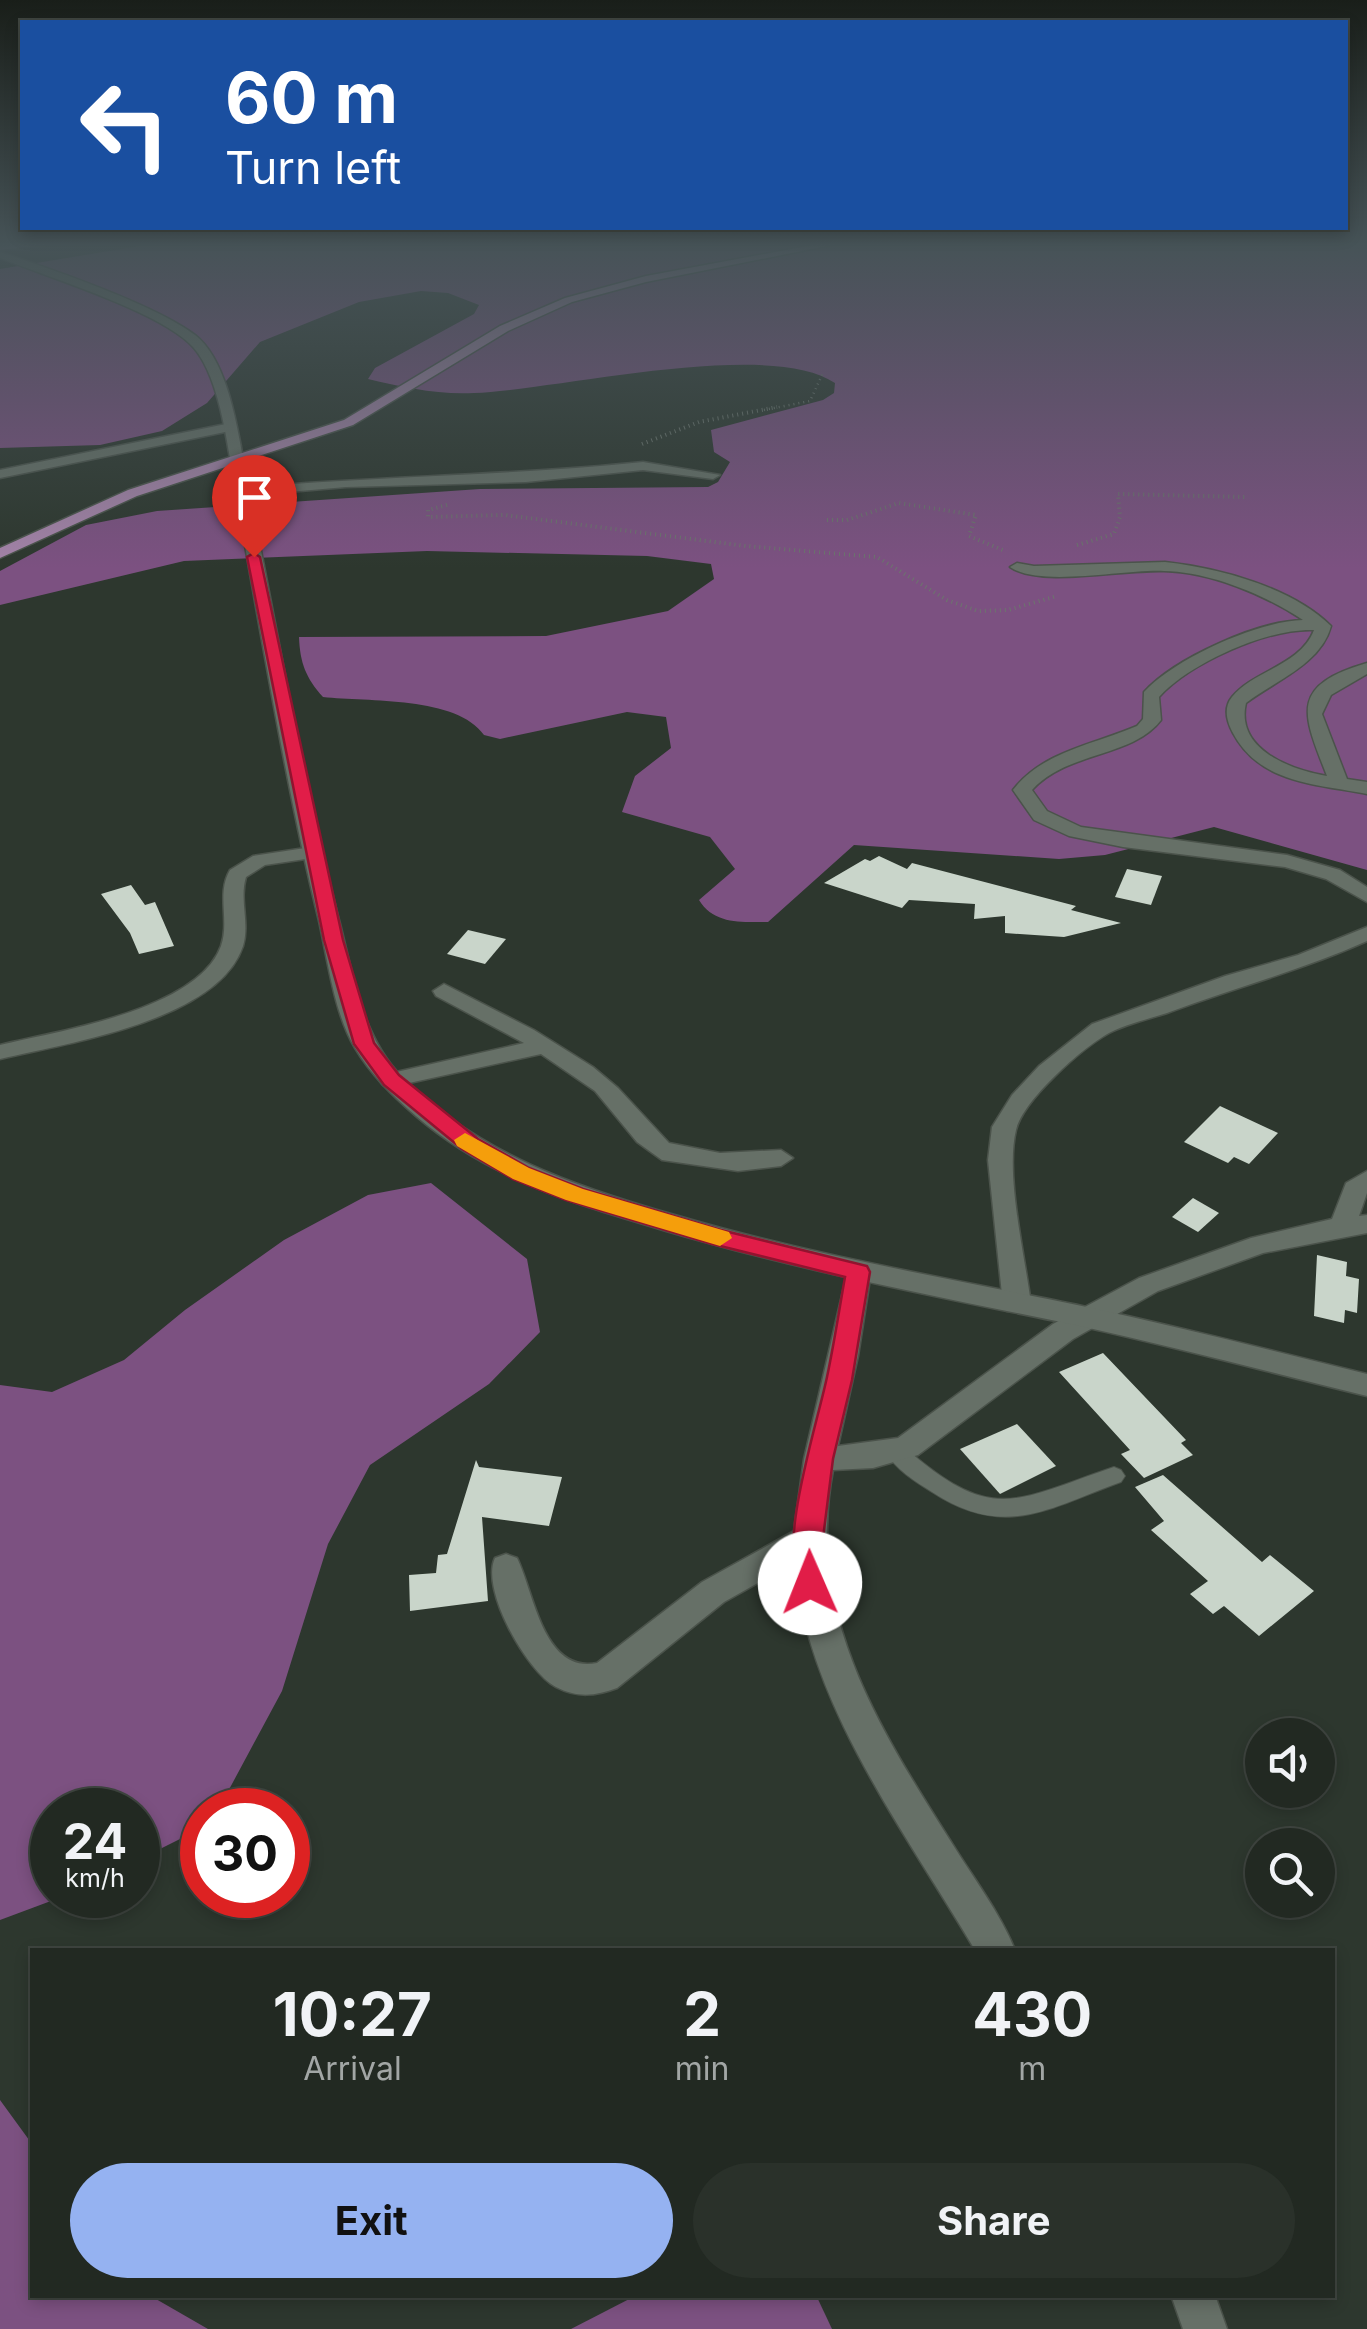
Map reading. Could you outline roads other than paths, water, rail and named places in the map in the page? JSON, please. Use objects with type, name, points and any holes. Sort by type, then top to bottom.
[{"type":"main road","points":[[0,554],[91,509],[322,433],[469,351]]},
{"type":"street","points":[[203,351],[214,365],[236,460],[312,853],[364,1044],[392,1080],[470,1144],[521,1174],[574,1194],[720,1238],[858,1272],[1086,1318],[1367,1385]]},
{"type":"street","points":[[0,474],[226,428]]},
{"type":"street","points":[[242,492],[346,483],[526,478],[643,466],[713,475]]},
{"type":"street","points":[[1017,567],[1164,566],[1200,570],[1284,601],[1323,626]]},
{"type":"street","points":[[1323,626],[1291,626],[1263,632],[1168,677],[1154,689],[1152,720],[1143,730],[1065,758],[1030,779],[1022,790],[1031,808],[1072,831],[1112,840],[1238,851],[1292,861],[1352,884],[1367,896]]},
{"type":"street","points":[[1323,626],[1322,638],[1311,650],[1239,699],[1235,718],[1258,760],[1283,771],[1336,774],[1367,770]]},
{"type":"street","points":[[1367,668],[1326,689],[1316,700],[1314,727],[1336,774],[1367,788]]},
{"type":"street","points":[[0,1052],[112,1023],[193,989],[229,953],[236,933],[233,893],[237,874],[260,860],[312,853]]},
{"type":"street","points":[[1017,1304],[1000,1160],[1004,1126],[1020,1100],[1047,1071],[1100,1029],[1306,960],[1367,933]]},
{"type":"street","points":[[444,991],[545,1046],[605,1088],[662,1150],[734,1162],[781,1158]]},
{"type":"street","points":[[392,1080],[545,1046]]},
{"type":"street","points":[[820,1459],[896,1452],[1086,1318],[1124,1296],[1304,1232],[1355,1225],[1355,1189],[1367,1180]]},
{"type":"street","points":[[858,1272],[820,1459],[808,1538],[810,1583],[819,1618],[874,1744],[995,1948]]},
{"type":"street","points":[[506,1568],[523,1628],[556,1670],[575,1681],[591,1683],[605,1677],[713,1592],[808,1538]]},
{"type":"street","points":[[1193,2298],[1206,2329]]},
{"type":"lane","points":[[896,1452],[916,1471],[969,1502],[1006,1511],[1114,1476]]}]
